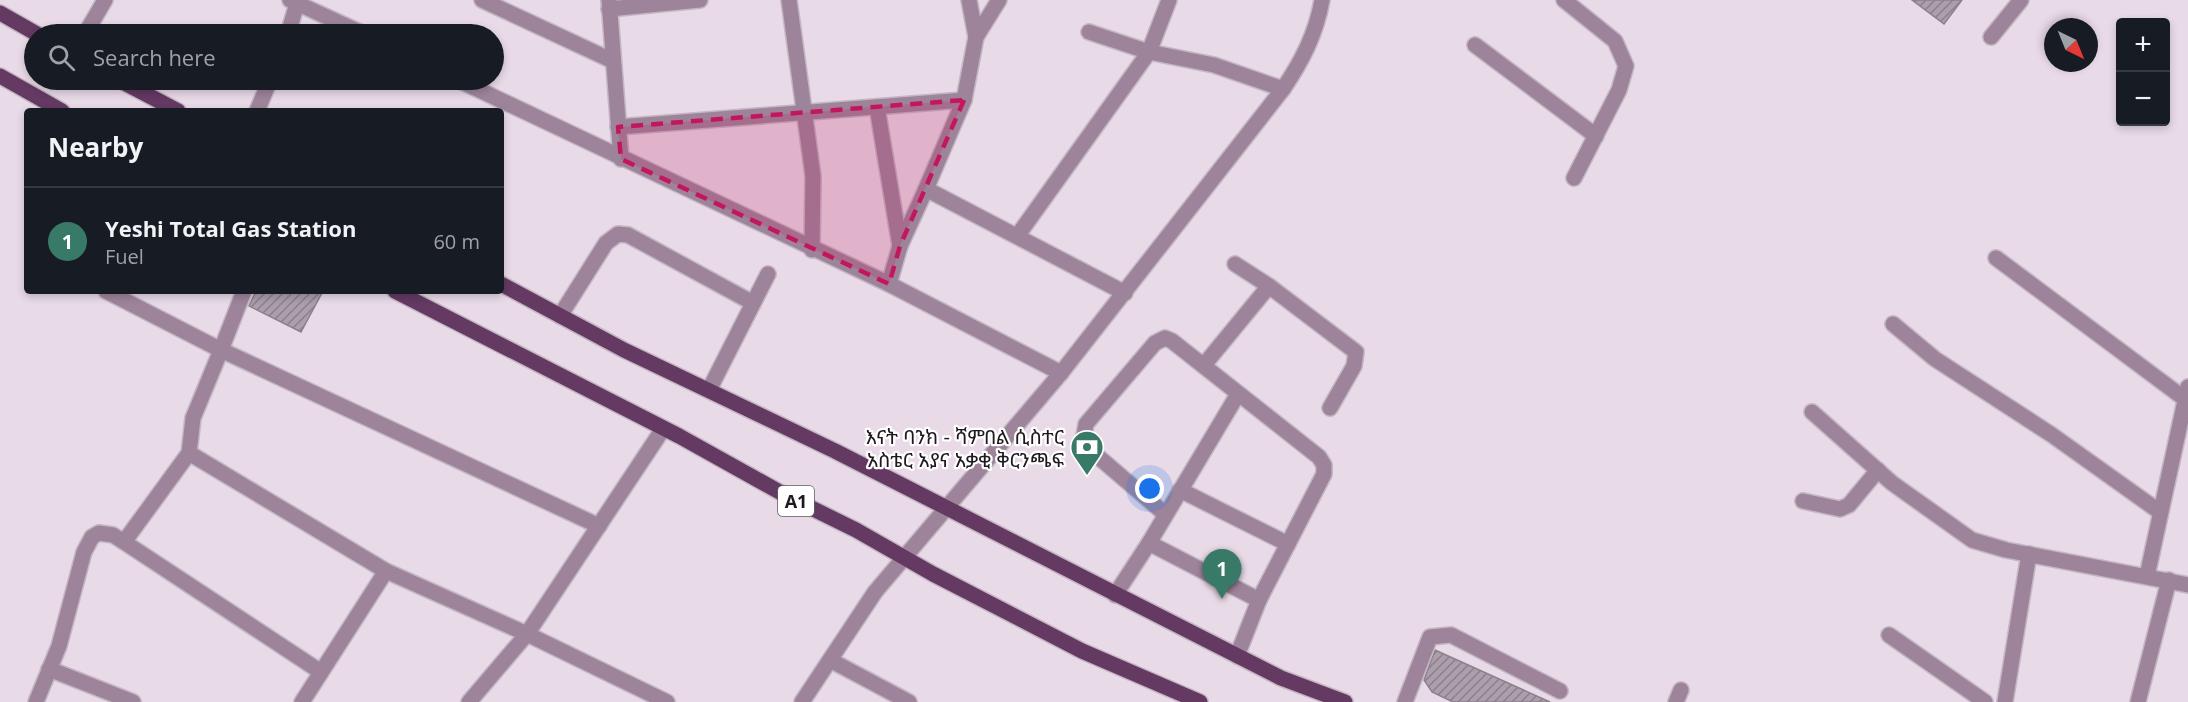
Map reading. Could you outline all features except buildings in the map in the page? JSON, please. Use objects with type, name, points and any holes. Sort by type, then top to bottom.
[{"type":"main road","points":[[0,13],[24,27]]},
{"type":"main road","points":[[0,76],[24,90]]},
{"type":"main road","points":[[25,90],[57,108]]},
{"type":"main road","points":[[138,90],[172,108]]},
{"type":"main road","points":[[504,286],[560,316],[1281,678],[1345,702]]},
{"type":"main road","name":"A1","points":[[401,294],[856,530],[903,558],[1082,651],[1200,702]]},
{"type":"street","points":[[91,24],[105,0]]},
{"type":"street","points":[[482,0],[613,61]]},
{"type":"street","points":[[621,159],[609,5],[700,0]]},
{"type":"street","points":[[789,0],[806,111],[813,176],[812,249]]},
{"type":"street","points":[[969,0],[976,37]]},
{"type":"street","points":[[889,284],[900,246],[964,100],[976,37],[999,0]]},
{"type":"street","points":[[1018,235],[1149,52],[1169,0]]},
{"type":"street","points":[[802,702],[875,591],[1061,373],[1283,89],[1302,60],[1318,22],[1322,0]]},
{"type":"street","points":[[1564,0],[1615,41],[1626,66],[1619,90],[1574,178]]},
{"type":"street","points":[[1991,37],[2021,0]]},
{"type":"street","points":[[290,24],[295,1],[343,24]]},
{"type":"street","points":[[1089,32],[1149,52],[1214,65],[1283,89]]},
{"type":"street","points":[[1475,45],[1596,136]]},
{"type":"street","points":[[258,108],[266,90]]},
{"type":"street","points":[[479,90],[889,284],[1061,373]]},
{"type":"street","points":[[618,127],[964,100]]},
{"type":"street","points":[[877,107],[900,246]]},
{"type":"street","points":[[926,189],[1018,235],[1125,293]]},
{"type":"street","points":[[560,316],[606,243],[618,234],[628,236],[753,303]]},
{"type":"street","points":[[1996,258],[2187,393],[2146,576]]},
{"type":"street","points":[[1235,264],[1269,286],[1356,352],[1354,366],[1330,408]]},
{"type":"street","points":[[709,390],[768,274]]},
{"type":"street","points":[[1204,365],[1269,286]]},
{"type":"street","points":[[112,294],[221,350],[599,526]]},
{"type":"street","points":[[124,542],[189,453],[194,418],[243,294]]},
{"type":"street","points":[[1893,324],[1935,360],[2052,435],[2160,512]]},
{"type":"street","points":[[1165,514],[1095,454],[1084,435],[1086,424],[1155,343],[1165,338],[1204,365],[1319,457],[1324,465],[1324,474],[1259,600],[1237,656]]},
{"type":"street","points":[[1115,595],[1149,543],[1238,394]]},
{"type":"street","points":[[1812,412],[1878,470],[1972,540],[2029,554],[2188,585]]},
{"type":"street","points":[[469,702],[527,634],[663,429]]},
{"type":"street","points":[[189,453],[386,571],[527,634],[640,696],[667,702]]},
{"type":"street","points":[[1803,501],[1840,509],[1849,505],[1878,470]]},
{"type":"street","points":[[1180,490],[1288,544]]},
{"type":"street","points":[[36,702],[59,646],[84,552],[92,537],[99,533],[113,535],[321,672]]},
{"type":"street","points":[[1149,543],[1259,600]]},
{"type":"street","points":[[2005,702],[2029,554]]},
{"type":"street","points":[[302,702],[386,571]]},
{"type":"street","points":[[2138,702],[2169,580]]},
{"type":"street","points":[[1405,702],[1430,637],[1451,635],[1560,691]]},
{"type":"street","points":[[1889,635],[1985,702]]},
{"type":"street","points":[[830,660],[909,702]]},
{"type":"street","points":[[49,669],[133,702]]},
{"type":"highlighted area","points":[[964,100],[900,246],[889,284],[621,159],[618,127]]},
{"type":"place","name":"እናት ባንክ - ሻምበል ሲስተር አስቴር አያና አቃቂ ቅርንጫፍ","points":[[1087,476]]},
{"type":"place","name":"Yeshi Total Gas Station","points":[[1222,599]]}]
